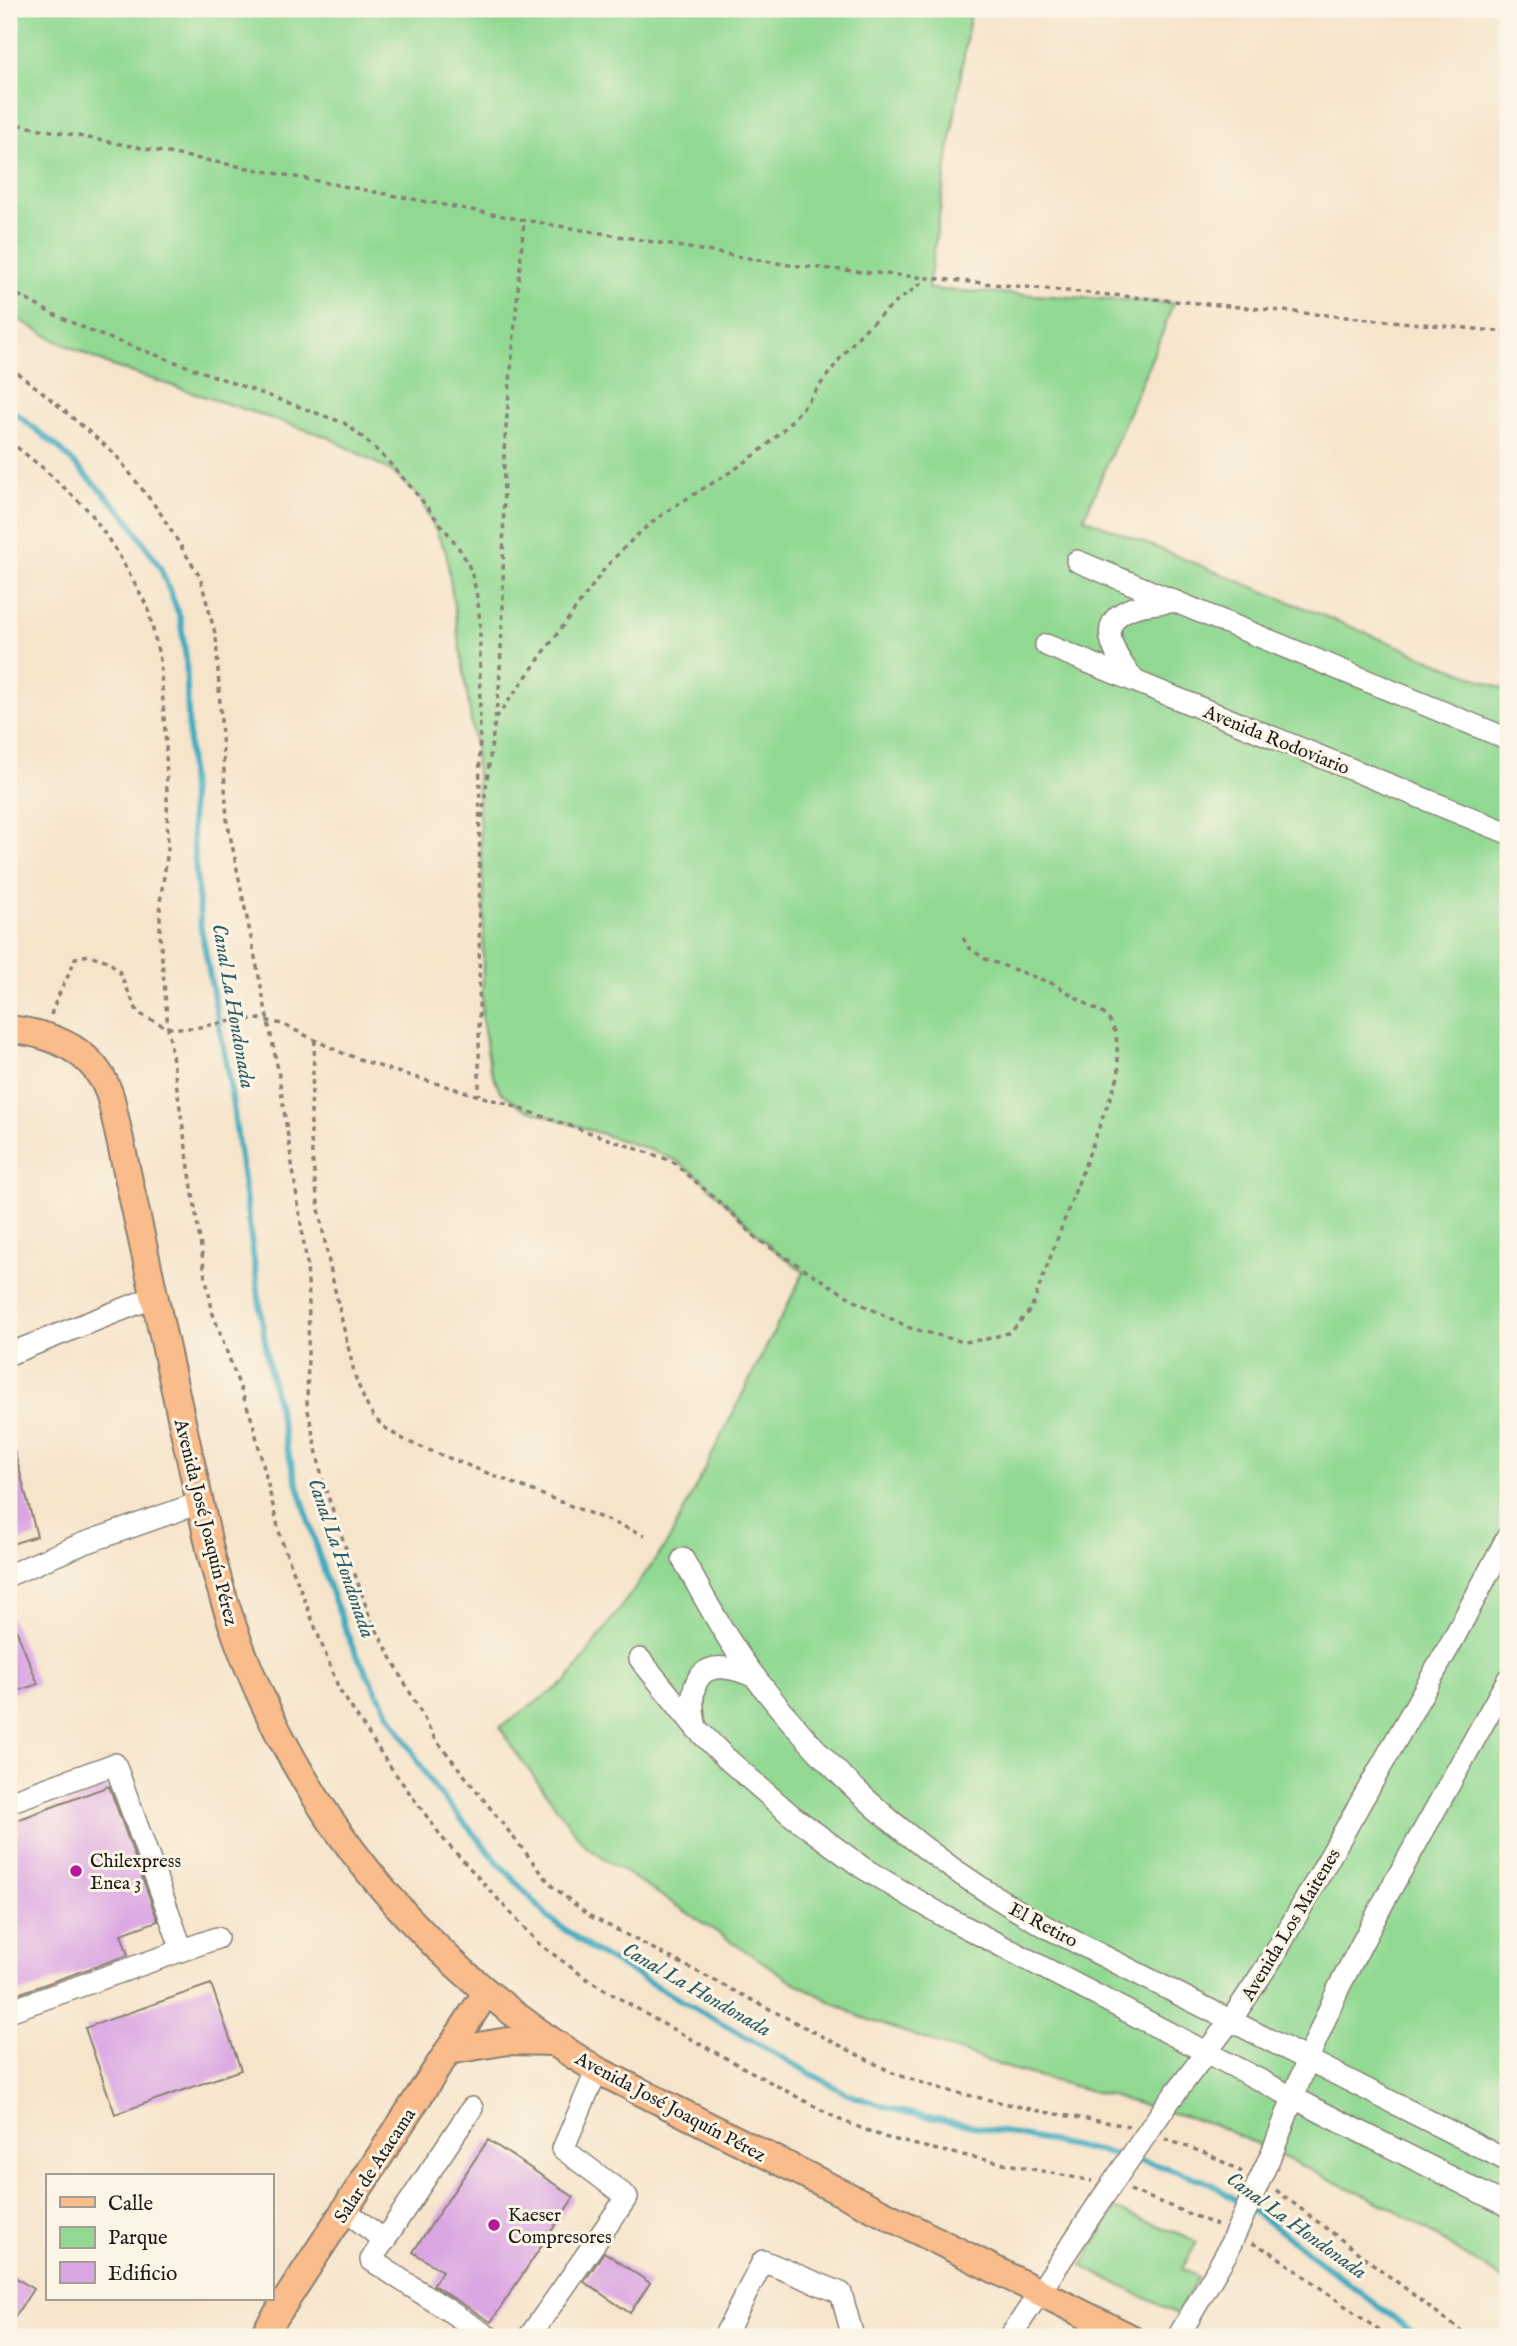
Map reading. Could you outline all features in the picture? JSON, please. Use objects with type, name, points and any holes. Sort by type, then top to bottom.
[{"type":"main road","points":[[9,1029],[46,1036]]},
{"type":"main road","name":"Avenida José Joaquín Pérez","points":[[46,1036],[68,1044],[79,1052],[99,1072],[108,1089],[219,1586],[239,1646],[269,1714],[308,1786],[352,1852],[402,1912],[457,1968],[552,2042],[597,2070],[1129,2337]]},
{"type":"main road","name":"Salar de Atacama","points":[[262,2337],[486,1993]]},
{"type":"main road","points":[[448,2051],[508,2041],[552,2042]]},
{"type":"street","points":[[1076,561],[1508,739]]},
{"type":"street","points":[[1135,681],[1113,647],[1110,632],[1112,621],[1118,614],[1138,607],[1173,602]]},
{"type":"street","name":"Avenida Rodoviario","points":[[1046,645],[1508,833]]},
{"type":"street","points":[[9,1354],[154,1297]]},
{"type":"street","points":[[9,1575],[82,1544],[199,1503]]},
{"type":"street","name":"Avenida Los Maitenes","points":[[1010,2337],[1101,2193],[1231,2020],[1314,1886],[1508,1536]]},
{"type":"street","name":"El Retiro","points":[[683,1559],[729,1639],[755,1677],[849,1784],[939,1860],[1023,1914],[1307,2061],[1508,2161]]},
{"type":"street","name":"El Retiro","points":[[640,1659],[696,1728],[757,1788],[863,1868],[942,1914],[1294,2098],[1508,2206]]},
{"type":"street","points":[[696,1728],[692,1695],[697,1678],[715,1668],[728,1668],[755,1677]]},
{"type":"street","points":[[1178,2337],[1226,2254],[1274,2148],[1339,1987],[1508,1679]]},
{"type":"street","points":[[9,1802],[116,1765],[182,1950]]},
{"type":"street","points":[[9,2011],[217,1938]]},
{"type":"street","points":[[529,2337],[627,2197],[563,2149],[597,2070]]},
{"type":"street","points":[[472,2108],[371,2260],[489,2337]]},
{"type":"street","points":[[345,2210],[384,2241]]},
{"type":"street","points":[[724,2337],[763,2261],[841,2293],[853,2337]]},
{"type":"path","points":[[9,123],[524,220],[789,265],[1508,332]]},
{"type":"path","points":[[480,829],[496,718],[503,608],[504,451],[524,220]]},
{"type":"path","points":[[496,718],[606,567],[625,546],[670,509],[719,480],[766,445],[809,402],[861,334],[902,297],[928,279]]},
{"type":"path","points":[[9,290],[95,333],[344,423],[372,443],[402,475],[446,531],[467,563],[478,593],[480,622],[479,1096]]},
{"type":"path","points":[[9,367],[115,454],[159,511],[200,577],[216,637],[227,820],[278,1070],[307,1264],[307,1406],[323,1482],[370,1618],[434,1737],[552,1886],[588,1915],[895,2074],[982,2098],[1138,2129]]},
{"type":"path","points":[[9,441],[43,468],[90,512],[119,555],[148,608],[160,660],[166,745],[168,850],[160,913],[168,1028],[205,1274],[214,1314],[253,1423],[281,1539],[339,1689],[387,1762],[444,1840],[538,1943],[587,1979],[656,2020],[838,2119],[884,2137],[1101,2193]]},
{"type":"path","points":[[46,1036],[56,996],[71,974],[75,958],[89,955],[108,961],[119,971],[138,1013],[168,1028],[194,1028],[237,1020],[282,1024],[340,1052],[375,1065],[479,1096],[672,1161],[732,1213],[757,1239],[855,1301],[910,1328],[964,1342],[1011,1332],[1031,1309],[1119,1074],[1119,1054],[1116,1033],[1107,1016],[1054,985],[985,959],[968,947],[961,934]]},
{"type":"path","points":[[316,1040],[311,1102],[312,1152],[318,1198],[355,1377],[374,1419],[392,1434],[411,1443],[645,1535]]},
{"type":"path","points":[[1161,2137],[1208,2154],[1244,2173]]},
{"type":"path","points":[[1269,2186],[1281,2192],[1469,2337]]},
{"type":"path","points":[[1130,2190],[1222,2227]]},
{"type":"path","points":[[1247,2240],[1271,2252],[1388,2337]]},
{"type":"green space","points":[[9,9],[971,9],[928,289],[1173,303],[1084,518],[1508,691],[1508,2283],[1395,2210],[1213,2124],[1011,2069],[858,2016],[792,1981],[585,1846],[514,1750],[500,1727],[567,1681],[668,1542],[804,1272],[772,1248],[699,1177],[675,1160],[523,1108],[500,1091],[490,1068],[482,1019],[484,899],[475,748],[446,552],[420,498],[393,472],[328,437],[109,365],[55,340],[9,314]]},
{"type":"green space","points":[[1114,2209],[1197,2242],[1182,2269],[1198,2277],[1177,2314],[1082,2266]]},
{"type":"building","points":[[14,1450],[37,1536],[9,1545],[9,1451]]},
{"type":"building","points":[[9,1612],[38,1684],[9,1694]]},
{"type":"building","name":"Chilexpress Enea 3","points":[[109,1786],[158,1921],[121,1934],[128,1955],[9,1997],[9,1823]]},
{"type":"building","points":[[211,1984],[241,2070],[115,2114],[85,2028]]},
{"type":"building","name":"Kaeser Compresores","points":[[488,2140],[574,2197],[491,2322],[433,2285],[442,2271],[413,2252]]},
{"type":"building","points":[[604,2252],[650,2283],[630,2313],[584,2282]]},
{"type":"building","points":[[9,2273],[33,2289],[9,2326]]},
{"type":"waterway","name":"Canal La Hondonada","points":[[9,408],[58,447],[125,515],[160,567],[180,617],[186,658],[192,830],[201,928],[230,1084],[267,1357],[287,1449],[327,1581],[352,1646],[433,1786],[549,1918],[594,1951],[847,2094],[899,2111],[1112,2154],[1165,2167],[1210,2183],[1266,2220],[1419,2337]]},
{"type":"place","name":"Chilexpress Enea 3","points":[[76,1871]]},
{"type":"place","name":"Kaeser Compresores","points":[[494,2225]]}]
